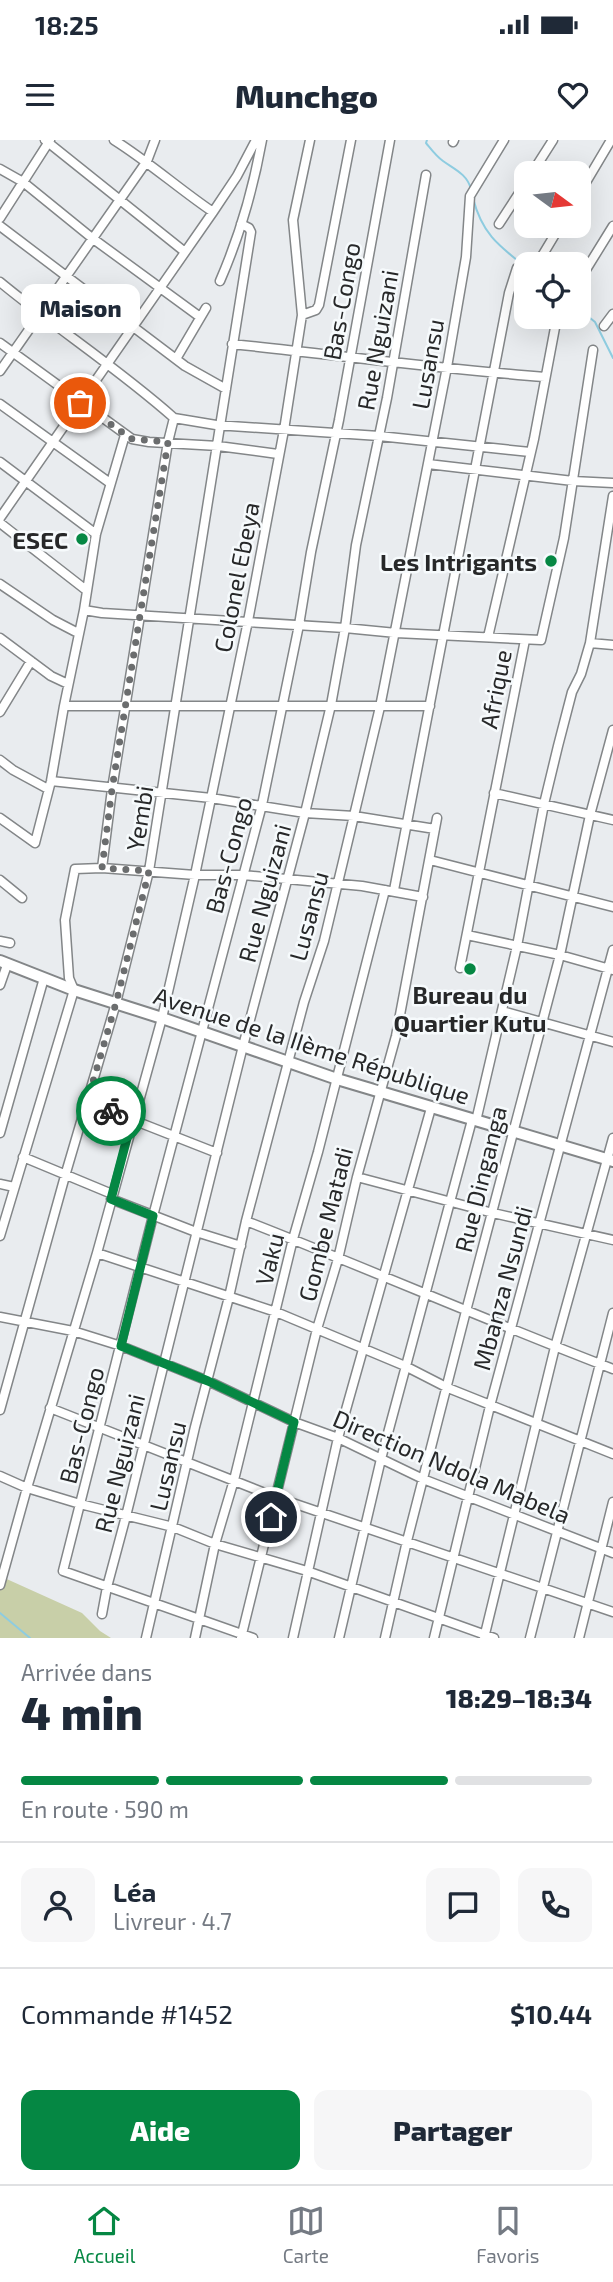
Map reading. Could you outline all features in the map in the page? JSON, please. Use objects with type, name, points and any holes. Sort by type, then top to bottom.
[{"type":"street","points":[[114,140],[147,161],[168,180],[213,212]]},
{"type":"street","points":[[0,371],[147,161],[155,140]]},
{"type":"street","points":[[0,518],[213,212],[237,176],[256,140]]},
{"type":"street","points":[[220,281],[253,189],[262,140]]},
{"type":"street","name":"Colonel Ebeya","points":[[0,1585],[162,1018],[195,875],[248,621],[284,430],[302,316],[293,220],[310,140]]},
{"type":"street","points":[[302,316],[316,310],[319,305],[351,140]]},
{"type":"street","name":"Bas-Congo","points":[[107,1587],[64,1571],[153,1216],[262,804],[336,434],[390,140]]},
{"type":"street","name":"Lusansu","points":[[146,1638],[246,1221],[304,1002],[324,941],[380,707],[447,367],[466,257],[473,192],[504,140]]},
{"type":"street","points":[[540,161],[553,140]]},
{"type":"street","points":[[592,172],[611,140]]},
{"type":"street","points":[[0,218],[48,141],[185,252]]},
{"type":"street","points":[[0,170],[23,182],[92,238],[200,317]]},
{"type":"street","name":"Rue Nguizani","points":[[102,1614],[196,1232],[331,705],[356,545],[379,436],[426,175]]},
{"type":"street","points":[[499,224],[514,201]]},
{"type":"street","name":"Yembi","points":[[0,1410],[116,1003],[149,871],[251,232],[241,224]]},
{"type":"street","points":[[0,226],[131,327],[176,359],[226,389]]},
{"type":"street","points":[[591,262],[613,226]]},
{"type":"street","name":"Vaku","points":[[195,1638],[215,1544],[234,1480],[293,1239],[408,823],[514,277]]},
{"type":"street","points":[[0,282],[174,418],[220,425],[379,436],[530,453]]},
{"type":"street","points":[[176,359],[206,308]]},
{"type":"street","points":[[604,326],[613,314]]},
{"type":"street","points":[[488,637],[530,453],[555,329]]},
{"type":"street","points":[[0,343],[132,439],[278,454]]},
{"type":"street","points":[[232,344],[392,363],[545,377]]},
{"type":"street","name":"Afrique","points":[[460,968],[525,640],[539,641],[542,638],[564,538],[593,350]]},
{"type":"street","points":[[0,404],[110,482]]},
{"type":"street","points":[[102,868],[112,789],[174,418]]},
{"type":"street","points":[[0,818],[35,843],[50,785],[96,534],[125,435]]},
{"type":"street","points":[[0,462],[96,534]]},
{"type":"street","points":[[428,464],[613,483]]},
{"type":"street","points":[[339,1638],[364,1525],[405,1366],[502,1011],[544,804],[572,692],[581,674],[590,643],[613,496]]},
{"type":"street","points":[[0,523],[86,590]]},
{"type":"street","points":[[0,584],[53,620],[78,633]]},
{"type":"street","points":[[84,610],[525,640]]},
{"type":"street","points":[[0,638],[51,677],[68,684]]},
{"type":"street","points":[[590,643],[613,645]]},
{"type":"street","points":[[2,706],[31,661]]},
{"type":"street","points":[[64,706],[430,706]]},
{"type":"street","name":"Rue Dinganga","points":[[385,1638],[466,1311],[543,1023],[590,815],[613,730]]},
{"type":"street","points":[[0,760],[13,770],[50,785],[163,792],[262,804],[305,813],[408,823],[435,829]]},
{"type":"street","points":[[494,793],[613,820]]},
{"type":"street","name":"Gombe Matadi","points":[[241,1636],[317,1329],[396,1036],[437,818]]},
{"type":"street","points":[[430,860],[613,907]]},
{"type":"street","points":[[0,1236],[74,990],[69,978],[65,920],[77,868],[243,875],[337,883],[423,897]]},
{"type":"street","points":[[0,880],[22,898]]},
{"type":"street","points":[[467,935],[611,969]]},
{"type":"street","points":[[0,940],[10,943]]},
{"type":"street","name":"Mbanza Nsundi","points":[[434,1638],[490,1406],[590,1036],[611,969],[613,950]]},
{"type":"street","points":[[0,985],[7,965],[3,962]]},
{"type":"street","name":"Avenue de la IIème République","points":[[3,962],[74,990],[337,1079],[610,1160]]},
{"type":"street","points":[[0,1133],[44,978]]},
{"type":"street","points":[[502,1011],[613,1042]]},
{"type":"street","points":[[87,1102],[217,1153]]},
{"type":"street","points":[[293,1638],[338,1438],[431,1108]]},
{"type":"street","points":[[0,1476],[27,1488],[80,1504],[173,1527],[215,1544],[351,1587],[487,1637],[514,1513],[555,1348],[586,1233],[610,1160],[613,1138]]},
{"type":"street","points":[[23,1157],[153,1216],[241,1246]]},
{"type":"street","points":[[357,1177],[493,1213],[613,1240]]},
{"type":"street","points":[[0,1184],[14,1187]]},
{"type":"street","points":[[246,1221],[427,1293],[510,1330],[613,1369]]},
{"type":"street","points":[[97,1252],[276,1312],[405,1366],[447,1388],[613,1454]]},
{"type":"street","points":[[530,1638],[613,1313]]},
{"type":"street","name":"Direction Ndola Mabela","points":[[0,1317],[73,1331],[121,1346],[208,1381],[294,1422],[338,1438],[423,1479],[613,1553]]},
{"type":"street","points":[[50,1408],[275,1497],[364,1525],[613,1612]]},
{"type":"street","points":[[579,1638],[613,1502]]},
{"type":"street","points":[[107,1587],[241,1636],[254,1638]]},
{"type":"green space","points":[[0,1576],[82,1613],[111,1638],[0,1638]]},
{"type":"waterway","points":[[427,140],[426,143],[440,159],[456,169],[471,189]]},
{"type":"waterway","points":[[473,198],[487,230],[514,258]]},
{"type":"waterway","points":[[591,319],[613,358]]},
{"type":"waterway","points":[[0,1613],[30,1638]]},
{"type":"way so far","points":[[80,403],[132,439],[168,442],[112,789],[102,868],[149,871],[116,1003],[87,1102],[111,1111]]},
{"type":"place","name":"Maison","points":[[80,403]]},
{"type":"place","name":"ESEC","points":[[82,539]]},
{"type":"place","name":"Les Intrigants","points":[[551,561]]},
{"type":"place","name":"Bureau du Quartier Kutu","points":[[470,969]]},
{"type":"route","points":[[111,1111],[132,1119],[111,1199],[153,1216],[121,1346],[208,1381],[294,1422],[271,1517]]}]
